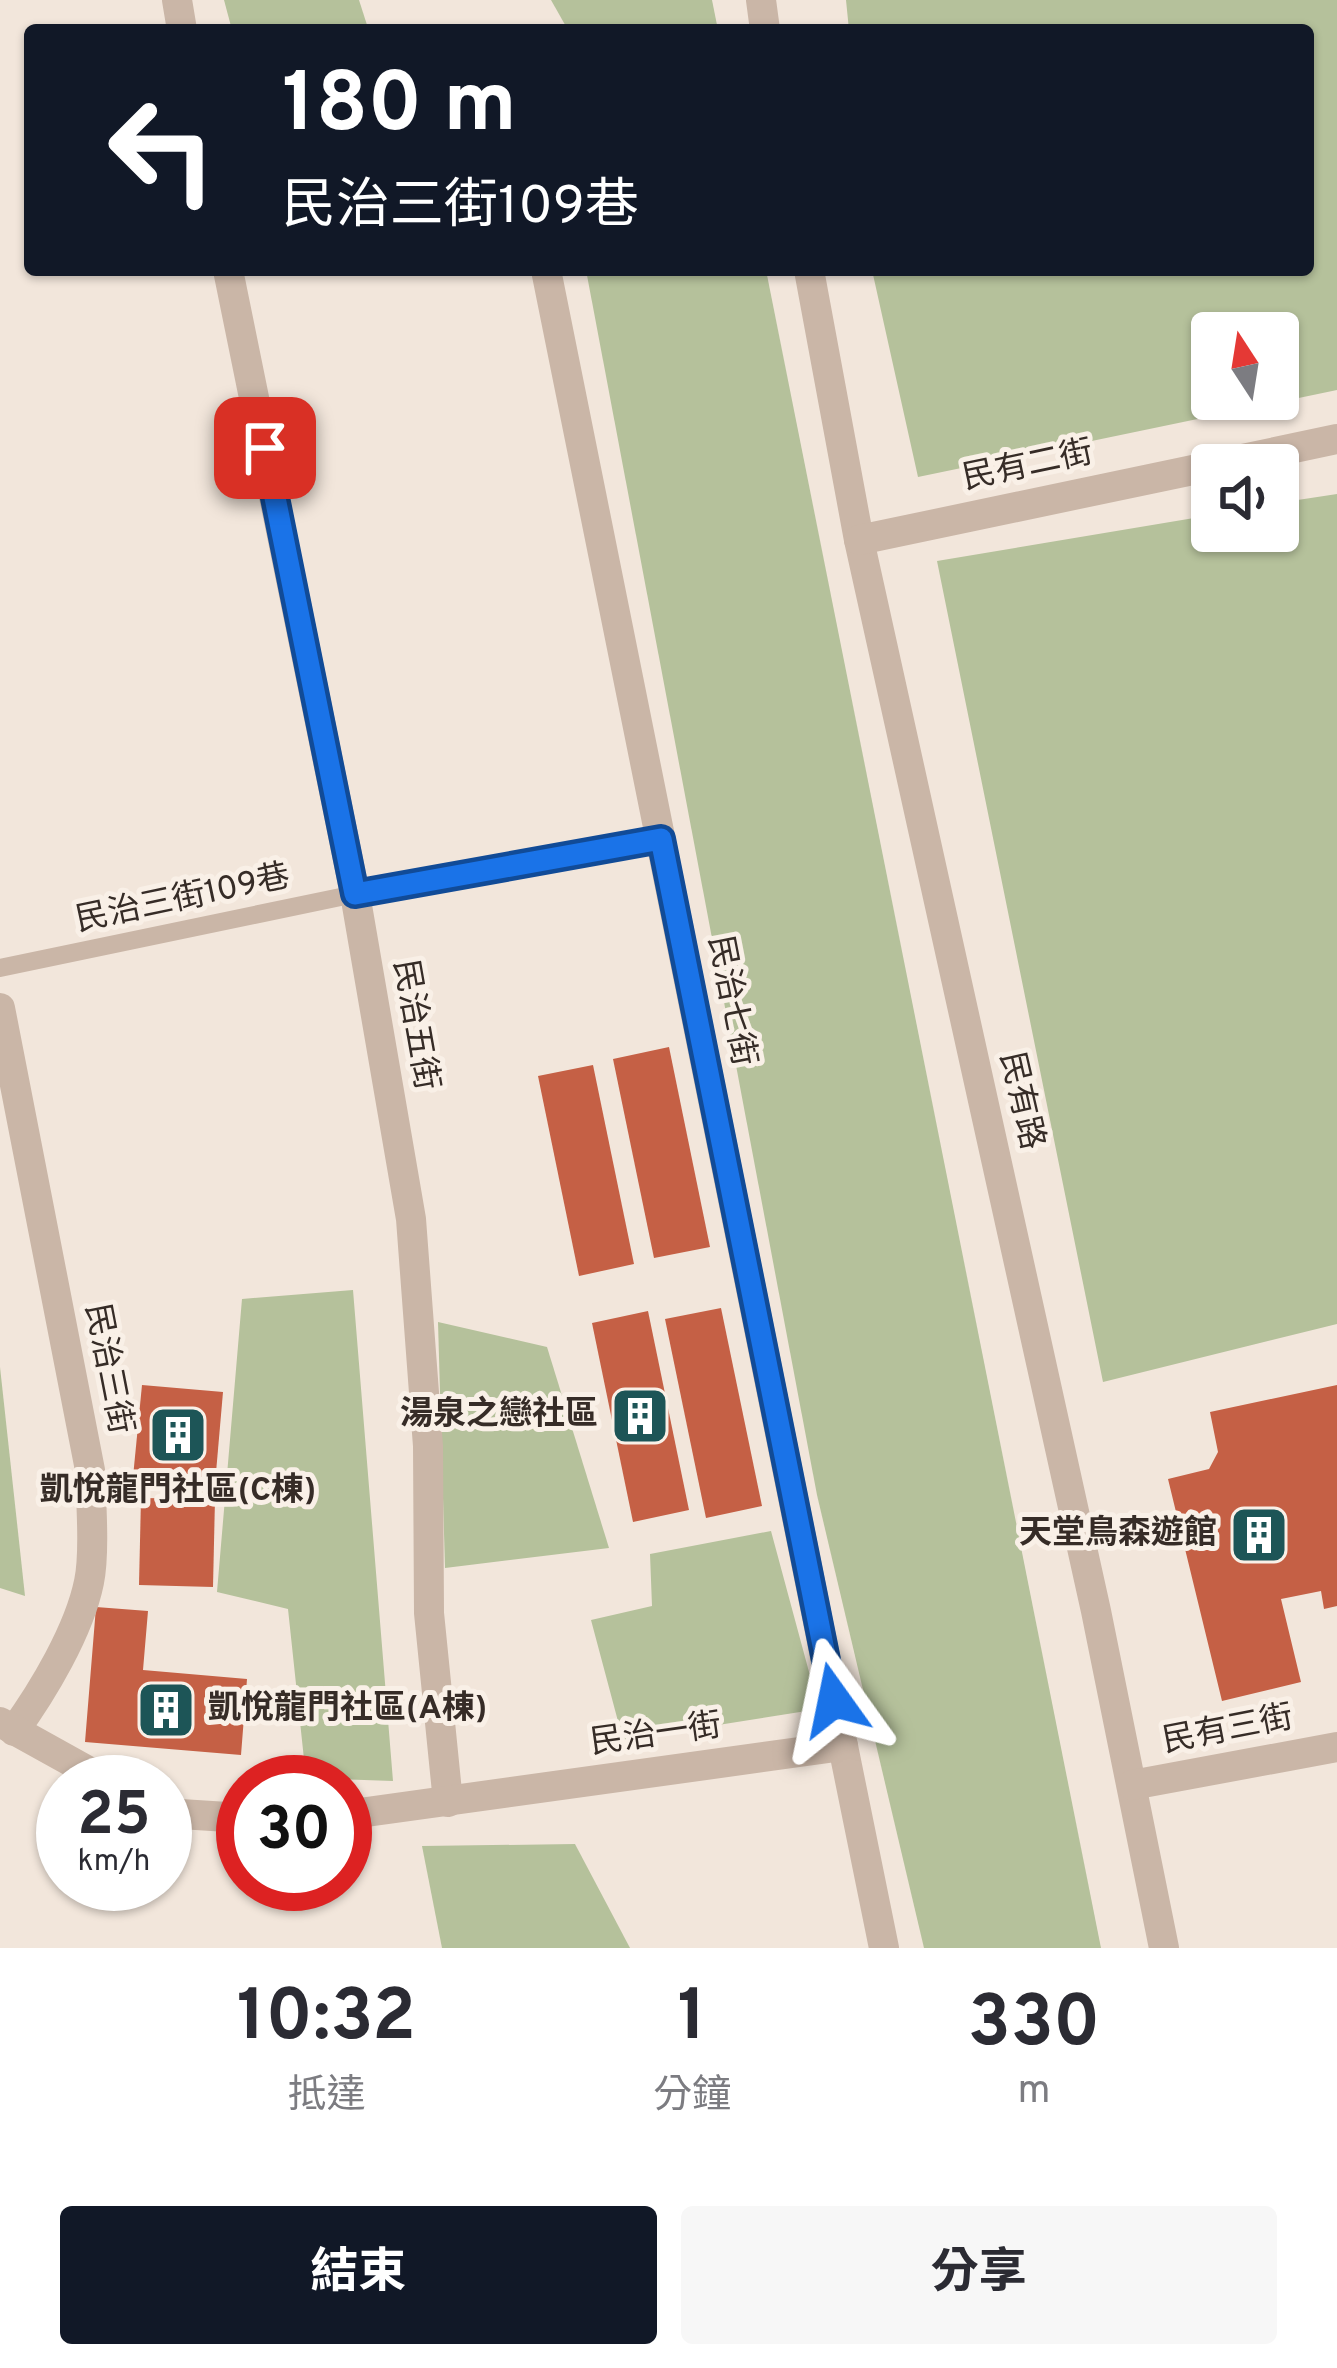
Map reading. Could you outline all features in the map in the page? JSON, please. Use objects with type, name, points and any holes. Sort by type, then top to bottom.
[{"type":"street","name":"民治五街","points":[[230,276],[355,894],[411,1219],[428,1446],[429,1613],[448,1802]]},
{"type":"street","name":"民治七街","points":[[547,276],[843,1746]]},
{"type":"street","name":"民有路","points":[[810,276],[859,540],[1083,1549],[1164,1948]]},
{"type":"street","name":"民有二街","points":[[1299,447],[1337,439]]},
{"type":"street","name":"民有二街","points":[[859,540],[1191,470]]},
{"type":"street","name":"民治三街","points":[[0,1008],[90,1470],[91,1501],[90,1581],[42,1693],[7,1726]]},
{"type":"street","points":[[7,1726],[59,1755]]},
{"type":"street","name":"民治一街","points":[[372,1812],[843,1746]]},
{"type":"street","points":[[843,1746],[884,1948]]},
{"type":"street","name":"民有三街","points":[[1132,1785],[1337,1747]]},
{"type":"lane","name":"民治三街109巷","points":[[0,968],[355,894],[661,839]]},
{"type":"green space","points":[[224,0],[359,0],[367,24],[230,24]]},
{"type":"green space","points":[[551,0],[712,0],[717,24],[565,24]]},
{"type":"green space","points":[[846,0],[1337,0],[1337,390],[1299,398],[1299,312],[1191,312],[1193,420],[918,477],[873,276],[1314,276],[1314,24],[848,24]]},
{"type":"green space","points":[[587,276],[767,276],[1101,1948],[924,1948],[817,1495]]},
{"type":"green space","points":[[1337,494],[1337,1324],[1103,1382],[937,561],[1191,519],[1191,552],[1299,552],[1299,500]]},
{"type":"green space","points":[[353,1290],[393,1781],[372,1780],[372,1755],[304,1755],[288,1609],[217,1592],[242,1299]]},
{"type":"green space","points":[[438,1322],[547,1347],[609,1548],[445,1568]]},
{"type":"green space","points":[[0,1367],[25,1596],[0,1588]]},
{"type":"green space","points":[[771,1531],[819,1709],[623,1740],[591,1620],[652,1606],[650,1554]]},
{"type":"green space","points":[[575,1844],[630,1948],[442,1948],[422,1846]]},
{"type":"building","points":[[669,1047],[710,1247],[654,1258],[613,1059]]},
{"type":"building","points":[[593,1065],[634,1264],[579,1276],[538,1076]]},
{"type":"building","name":"湯泉之戀社區","points":[[721,1308],[762,1506],[706,1518],[665,1319]]},
{"type":"building","name":"湯泉之戀社區","points":[[648,1311],[689,1510],[633,1522],[592,1323]]},
{"type":"building","name":"凱悅龍門社區(C棟)","points":[[142,1385],[223,1392],[215,1484],[133,1477]]},
{"type":"building","name":"天堂鳥森遊館","points":[[1337,1385],[1337,1606],[1324,1609],[1321,1591],[1281,1599],[1301,1682],[1222,1701],[1168,1479],[1209,1469],[1218,1452],[1210,1412]]},
{"type":"building","points":[[141,1498],[215,1499],[213,1587],[139,1585]]},
{"type":"building","name":"凱悅龍門社區(A棟)","points":[[96,1607],[148,1611],[143,1670],[247,1679],[241,1755],[85,1742]]},
{"type":"place","name":"湯泉之戀社區","points":[[640,1416]]},
{"type":"place","name":"凱悅龍門社區(C棟)","points":[[178,1435]]},
{"type":"place","name":"天堂鳥森遊館","points":[[1259,1535]]},
{"type":"place","name":"凱悅龍門社區(A棟)","points":[[166,1710]]},
{"type":"route","points":[[265,448],[355,894],[661,839],[834,1700]]}]
